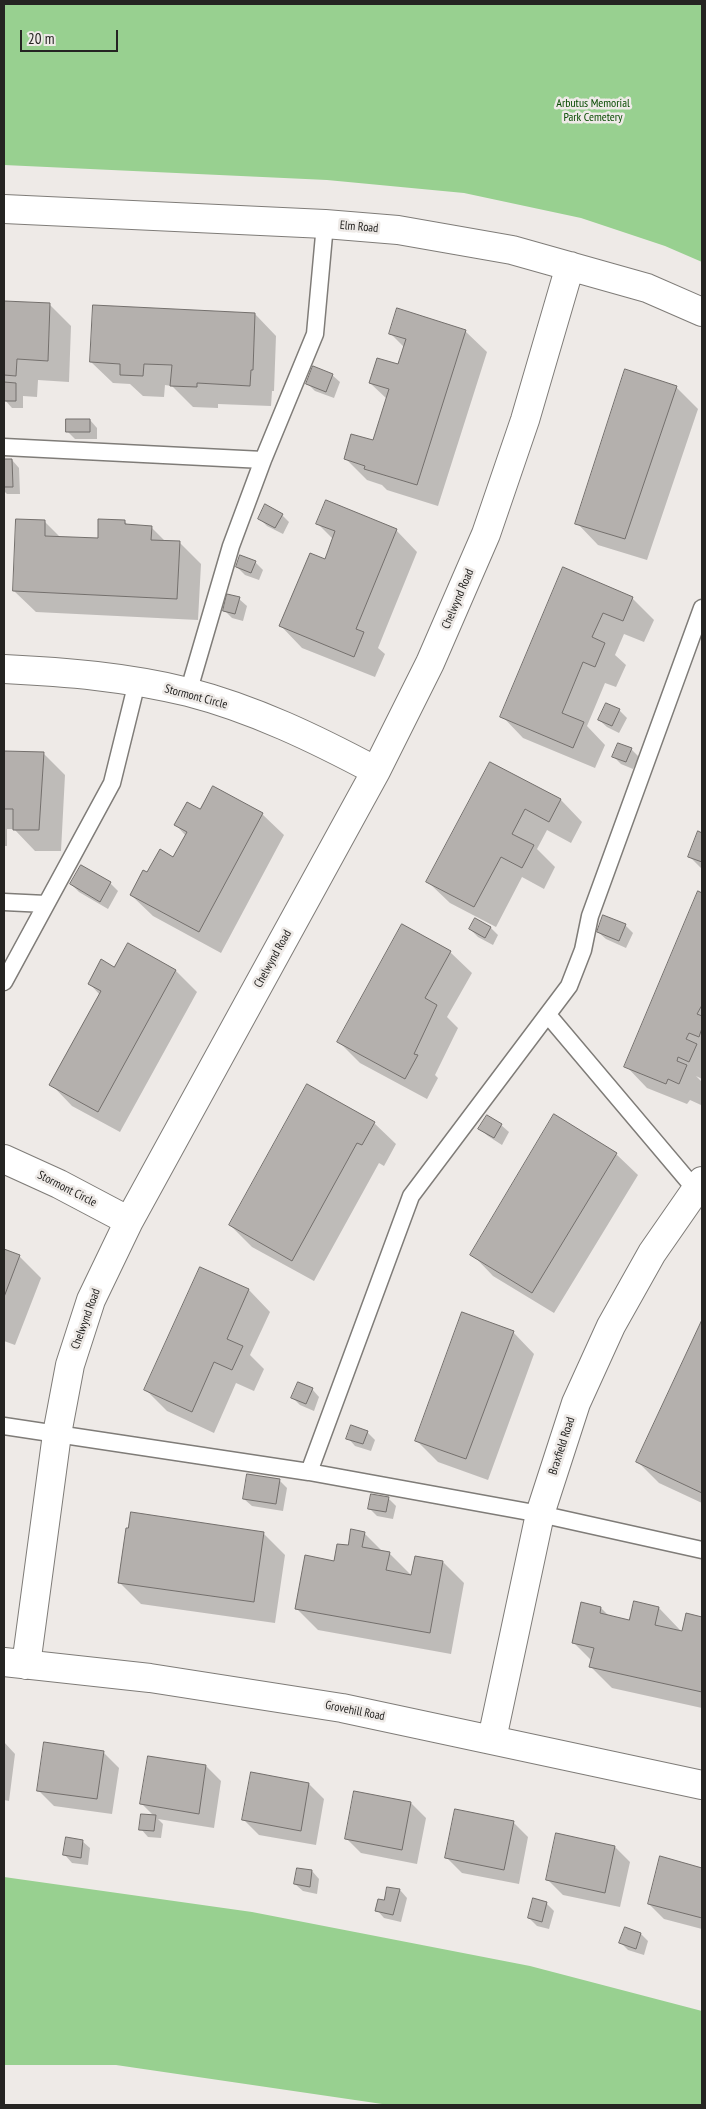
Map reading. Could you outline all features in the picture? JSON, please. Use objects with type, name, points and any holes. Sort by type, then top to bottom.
[{"type":"street","name":"Elm Road","points":[[4,209],[325,224],[398,230],[512,250],[647,288],[702,312]]},
{"type":"street","name":"Chelwynd Road","points":[[15,1663],[70,1365],[91,1300],[129,1221],[376,771],[430,663],[486,534],[525,420],[570,266]]},
{"type":"street","name":"Stormont Circle","points":[[4,669],[73,673],[138,682],[188,693],[250,712],[315,738],[376,771]]},
{"type":"street","name":"Stormont Circle","points":[[4,1159],[59,1184],[129,1221]]},
{"type":"street","name":"Braxfield Road","points":[[492,1739],[540,1514],[576,1403],[611,1326],[652,1253],[700,1190]]},
{"type":"street","name":"Grovehill Road","points":[[15,1663],[169,1681],[342,1708],[702,1785]]},
{"type":"lane","points":[[188,693],[231,546],[263,460],[315,334],[325,224]]},
{"type":"lane","points":[[4,447],[263,460]]},
{"type":"lane","points":[[309,1472],[411,1196],[569,986],[583,950],[590,916],[702,608]]},
{"type":"lane","points":[[4,982],[112,783],[138,682]]},
{"type":"lane","points":[[4,902],[46,904]]},
{"type":"lane","points":[[548,1015],[700,1190]]},
{"type":"lane","points":[[4,1426],[309,1472],[540,1514],[702,1550]]},
{"type":"green space","name":"Arbutus Memorial Park Cemetery","points":[[4,4],[702,4],[702,262],[665,246],[581,218],[464,193],[327,180],[4,165]]},
{"type":"green space","points":[[4,1877],[252,1912],[530,1966],[702,2011],[702,2105],[389,2105],[116,2065],[4,2065]]},
{"type":"building","points":[[4,301],[50,303],[48,361],[17,359],[16,376],[4,375]]},
{"type":"building","points":[[93,305],[255,313],[253,370],[251,370],[250,386],[197,383],[197,387],[170,386],[172,365],[144,364],[143,376],[120,375],[120,364],[90,362]]},
{"type":"building","points":[[397,308],[466,330],[417,485],[364,469],[365,466],[344,459],[351,434],[373,440],[389,389],[369,383],[377,358],[398,364],[406,339],[389,334]]},
{"type":"building","points":[[313,366],[333,374],[326,392],[306,384]]},
{"type":"building","points":[[625,369],[677,386],[625,539],[575,524]]},
{"type":"building","points":[[4,382],[16,383],[16,401],[4,401]]},
{"type":"building","points":[[66,419],[90,419],[90,432],[66,432]]},
{"type":"building","points":[[4,459],[12,459],[13,487],[4,487]]},
{"type":"building","points":[[326,500],[397,529],[356,629],[364,632],[354,657],[279,626],[310,553],[325,559],[335,531],[316,524]]},
{"type":"building","points":[[265,504],[283,514],[275,528],[258,519]]},
{"type":"building","points":[[16,519],[45,520],[45,536],[98,538],[98,519],[125,520],[125,524],[152,526],[151,540],[180,541],[177,599],[13,591]]},
{"type":"building","points":[[240,555],[256,561],[251,573],[236,567]]},
{"type":"building","points":[[563,567],[633,597],[623,621],[603,613],[592,637],[605,643],[595,667],[583,662],[562,713],[584,722],[573,748],[500,717]]},
{"type":"building","points":[[227,594],[240,597],[235,614],[223,611]]},
{"type":"building","points":[[606,703],[620,709],[612,726],[598,720]]},
{"type":"building","points":[[618,743],[632,748],[626,762],[612,757]]},
{"type":"building","points":[[4,751],[44,752],[39,830],[13,830],[13,809],[4,809]]},
{"type":"building","points":[[490,762],[561,799],[549,822],[525,809],[512,834],[534,845],[522,868],[501,857],[474,907],[426,882]]},
{"type":"building","points":[[213,786],[263,813],[199,932],[130,895],[143,870],[147,872],[160,849],[173,857],[187,832],[174,825],[187,802],[200,809]]},
{"type":"building","points":[[698,831],[702,833],[702,862],[688,857]]},
{"type":"building","points":[[81,865],[111,882],[100,902],[70,884]]},
{"type":"building","points":[[698,891],[702,893],[702,1005],[697,1014],[702,1016],[702,1028],[699,1037],[689,1033],[686,1039],[697,1044],[689,1062],[678,1057],[677,1061],[687,1065],[679,1084],[668,1079],[666,1084],[624,1067]]},
{"type":"building","points":[[603,915],[626,924],[619,941],[597,932]]},
{"type":"building","points":[[475,918],[491,927],[485,938],[469,929]]},
{"type":"building","points":[[402,924],[451,951],[425,998],[437,1005],[414,1054],[418,1055],[405,1079],[337,1042]]},
{"type":"building","points":[[128,943],[176,970],[98,1112],[49,1085],[101,991],[88,984],[101,959],[114,967]]},
{"type":"building","points":[[307,1084],[375,1122],[362,1145],[357,1143],[292,1261],[229,1225]]},
{"type":"building","points":[[554,1114],[617,1153],[532,1293],[470,1255]]},
{"type":"building","points":[[487,1115],[502,1124],[494,1138],[478,1129]]},
{"type":"building","points":[[4,1249],[20,1255],[4,1297]]},
{"type":"building","points":[[200,1267],[249,1289],[227,1339],[243,1346],[232,1370],[214,1362],[192,1412],[144,1390]]},
{"type":"building","points":[[462,1312],[514,1331],[466,1459],[415,1441]]},
{"type":"building","points":[[702,1320],[702,1493],[636,1462]]},
{"type":"building","points":[[298,1382],[313,1388],[306,1404],[291,1398]]},
{"type":"building","points":[[351,1425],[368,1431],[363,1444],[346,1439]]},
{"type":"building","points":[[247,1474],[280,1479],[276,1504],[243,1499]]},
{"type":"building","points":[[371,1494],[389,1497],[386,1512],[368,1509]]},
{"type":"building","points":[[131,1512],[264,1532],[254,1602],[118,1583],[126,1528],[128,1528]]},
{"type":"building","points":[[351,1529],[365,1532],[362,1547],[390,1552],[386,1570],[411,1575],[415,1556],[443,1561],[430,1633],[295,1609],[305,1555],[334,1561],[337,1544],[348,1545]]},
{"type":"building","points":[[634,1601],[659,1607],[655,1625],[682,1631],[686,1613],[702,1617],[702,1692],[589,1667],[594,1648],[572,1643],[581,1602],[601,1607],[600,1613],[629,1620]]},
{"type":"building","points":[[44,1742],[104,1751],[97,1799],[37,1791]]},
{"type":"building","points":[[148,1756],[206,1765],[199,1814],[140,1804]]},
{"type":"building","points":[[251,1772],[309,1783],[301,1831],[242,1820]]},
{"type":"building","points":[[354,1791],[411,1802],[402,1850],[345,1839]]},
{"type":"building","points":[[455,1809],[514,1821],[504,1870],[445,1858]]},
{"type":"building","points":[[141,1814],[156,1815],[154,1831],[139,1830]]},
{"type":"building","points":[[556,1833],[615,1846],[605,1893],[546,1880]]},
{"type":"building","points":[[66,1837],[83,1840],[81,1858],[63,1855]]},
{"type":"building","points":[[660,1856],[702,1868],[702,1918],[648,1904]]},
{"type":"building","points":[[297,1868],[312,1870],[310,1887],[294,1884]]},
{"type":"building","points":[[387,1887],[400,1889],[393,1915],[375,1911],[378,1899],[384,1900]]},
{"type":"building","points":[[533,1898],[547,1902],[542,1922],[528,1918]]},
{"type":"building","points":[[625,1927],[641,1933],[636,1949],[619,1943]]}]
